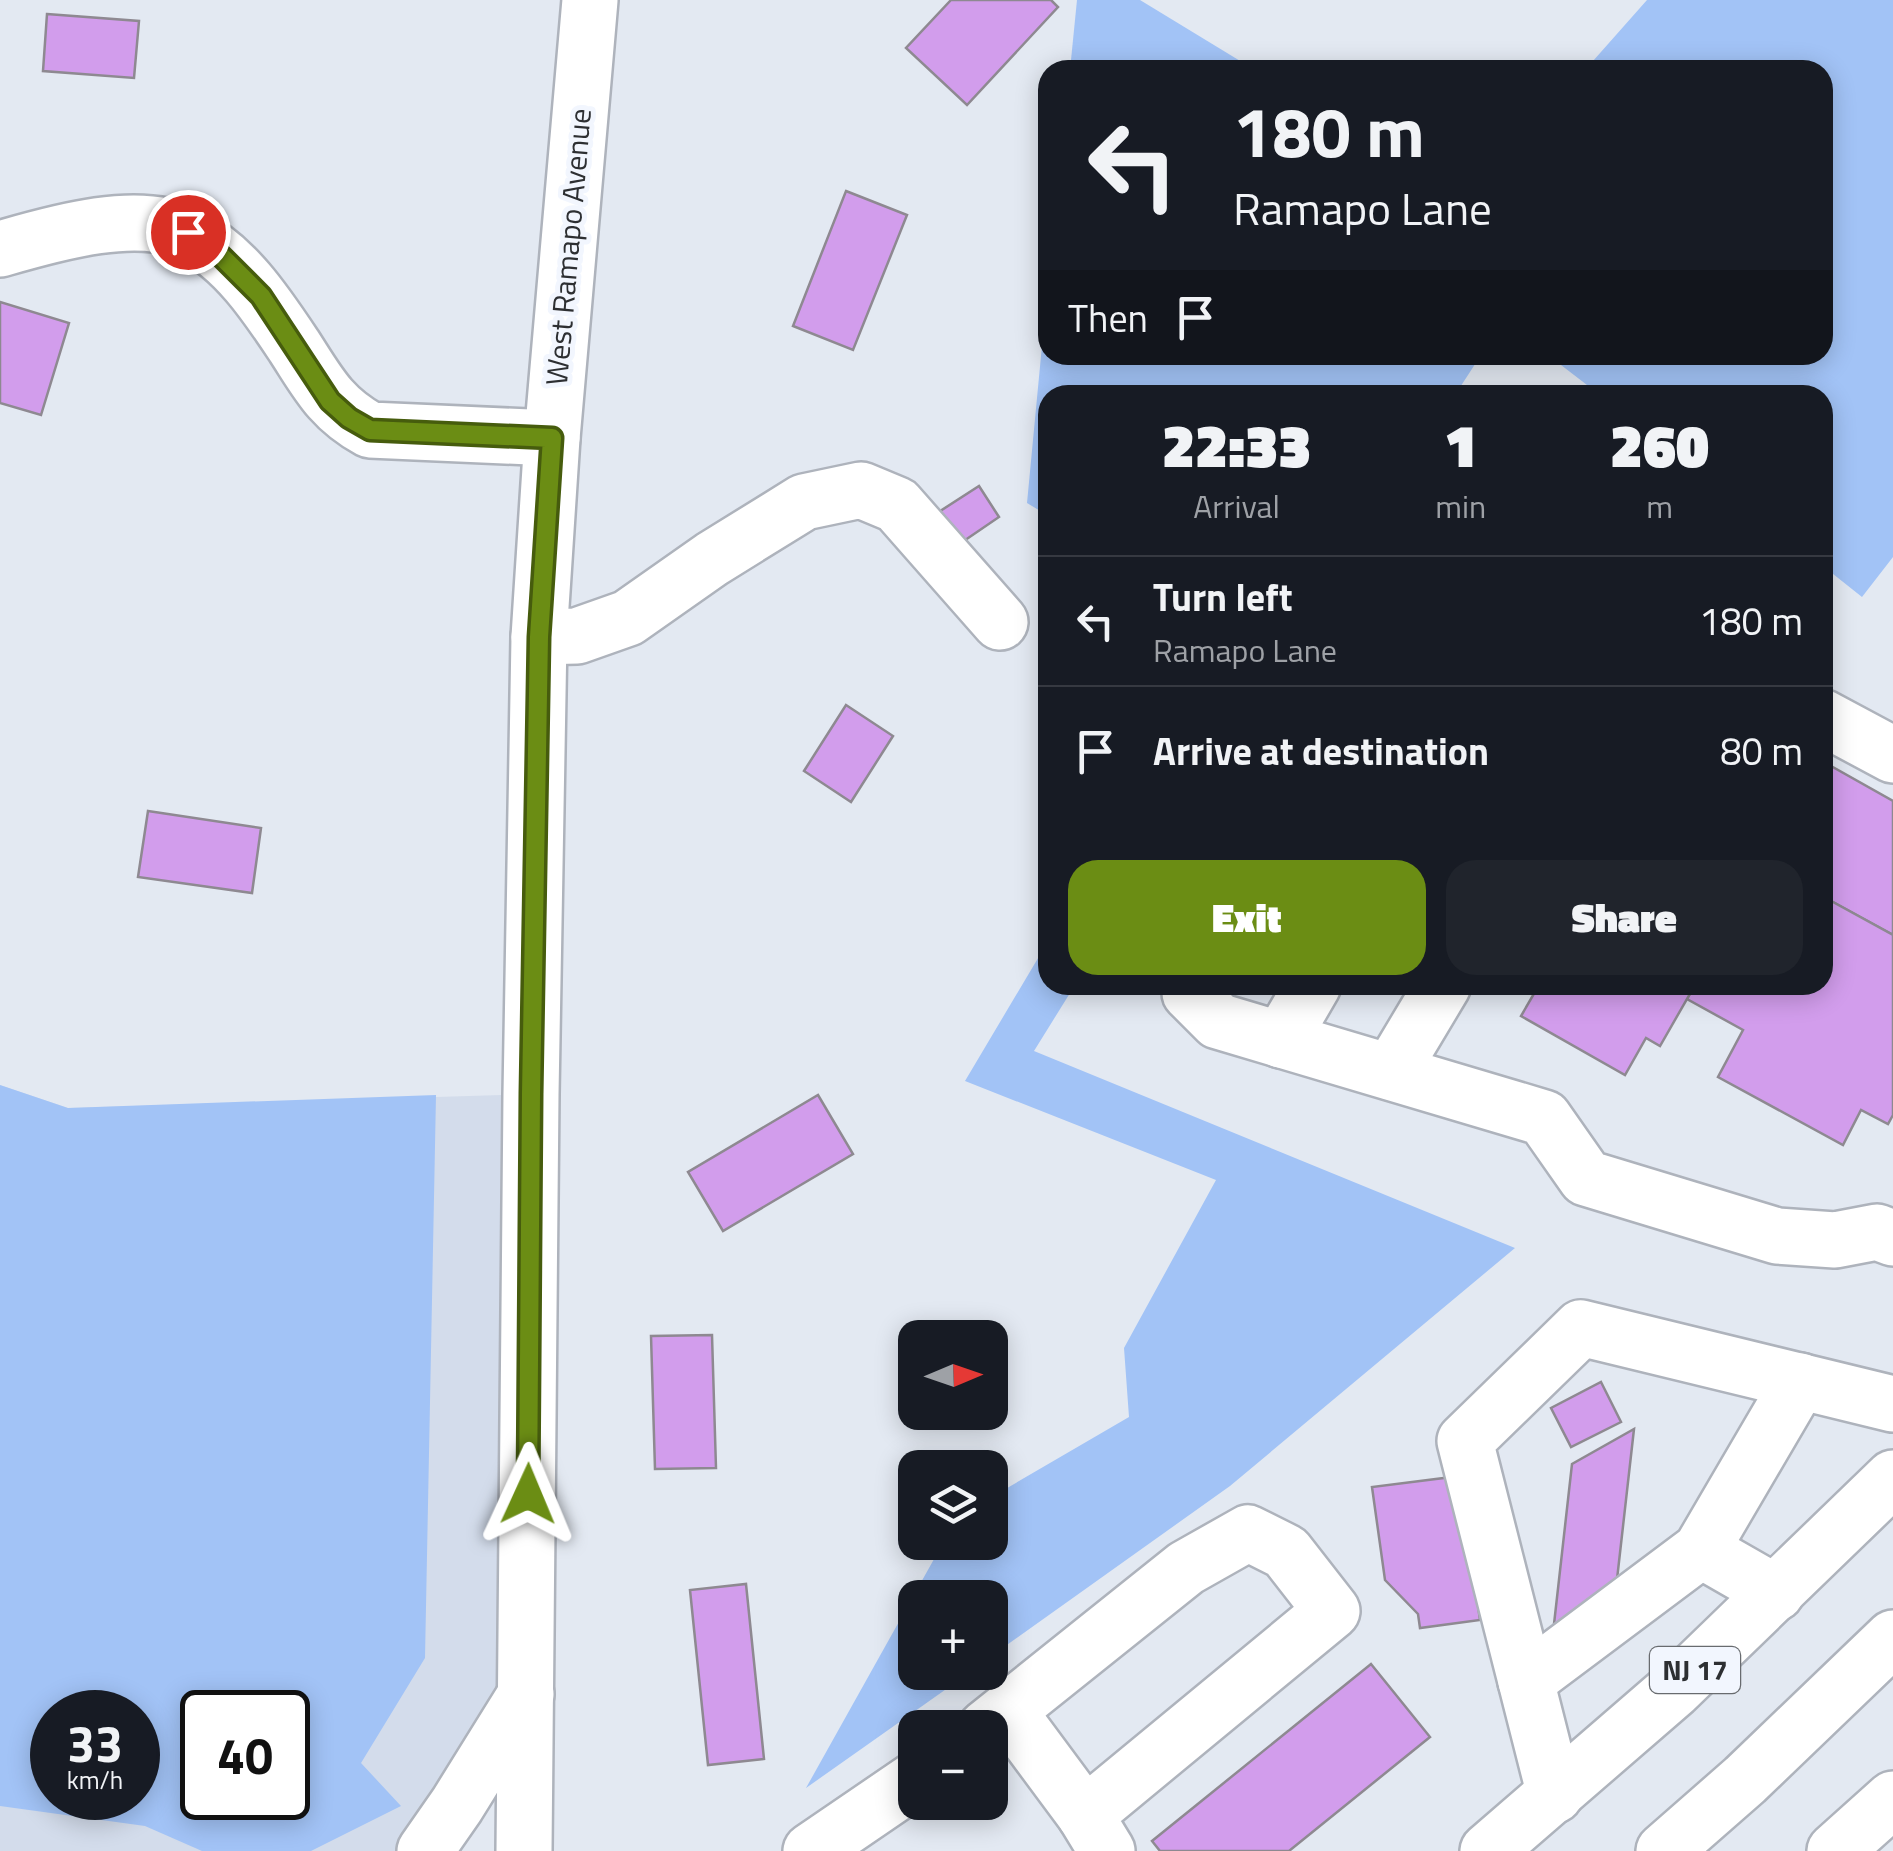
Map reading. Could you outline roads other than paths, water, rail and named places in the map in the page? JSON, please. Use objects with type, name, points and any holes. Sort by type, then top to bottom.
[{"type":"main road","name":"West Ramapo Avenue","points":[[524,1851],[539,637],[590,0]]},
{"type":"main road","points":[[0,248],[108,224],[156,224],[188,232],[217,252],[261,296],[330,401],[370,430],[552,438]]},
{"type":"main road","points":[[539,637],[577,636],[628,618],[712,559],[804,502],[861,490],[897,504],[1000,622]]},
{"type":"main road","points":[[1833,723],[1893,755]]},
{"type":"main road","points":[[1192,995],[1218,1021],[1544,1118],[1586,1178],[1778,1236],[1835,1240],[1888,1225]]},
{"type":"main road","points":[[1281,1040],[1307,995]]},
{"type":"main road","points":[[1391,1072],[1437,995]]},
{"type":"main road","points":[[1554,1795],[1465,1441],[1581,1328],[1893,1404]]},
{"type":"main road","points":[[1526,1681],[1702,1550],[1800,1381]]},
{"type":"main road","name":"NJ 17","points":[[1488,1851],[1674,1690],[1893,1478]]},
{"type":"main road","points":[[1008,1711],[1186,1568],[1248,1533],[1286,1552],[1332,1612],[1096,1833],[1008,1733]]},
{"type":"main road","points":[[1702,1550],[1776,1594]]},
{"type":"main road","points":[[1664,1851],[1745,1780],[1893,1638]]},
{"type":"main road","points":[[425,1851],[526,1694]]},
{"type":"main road","points":[[811,1851],[898,1792]]},
{"type":"main road","points":[[1836,1851],[1893,1799]]}]
